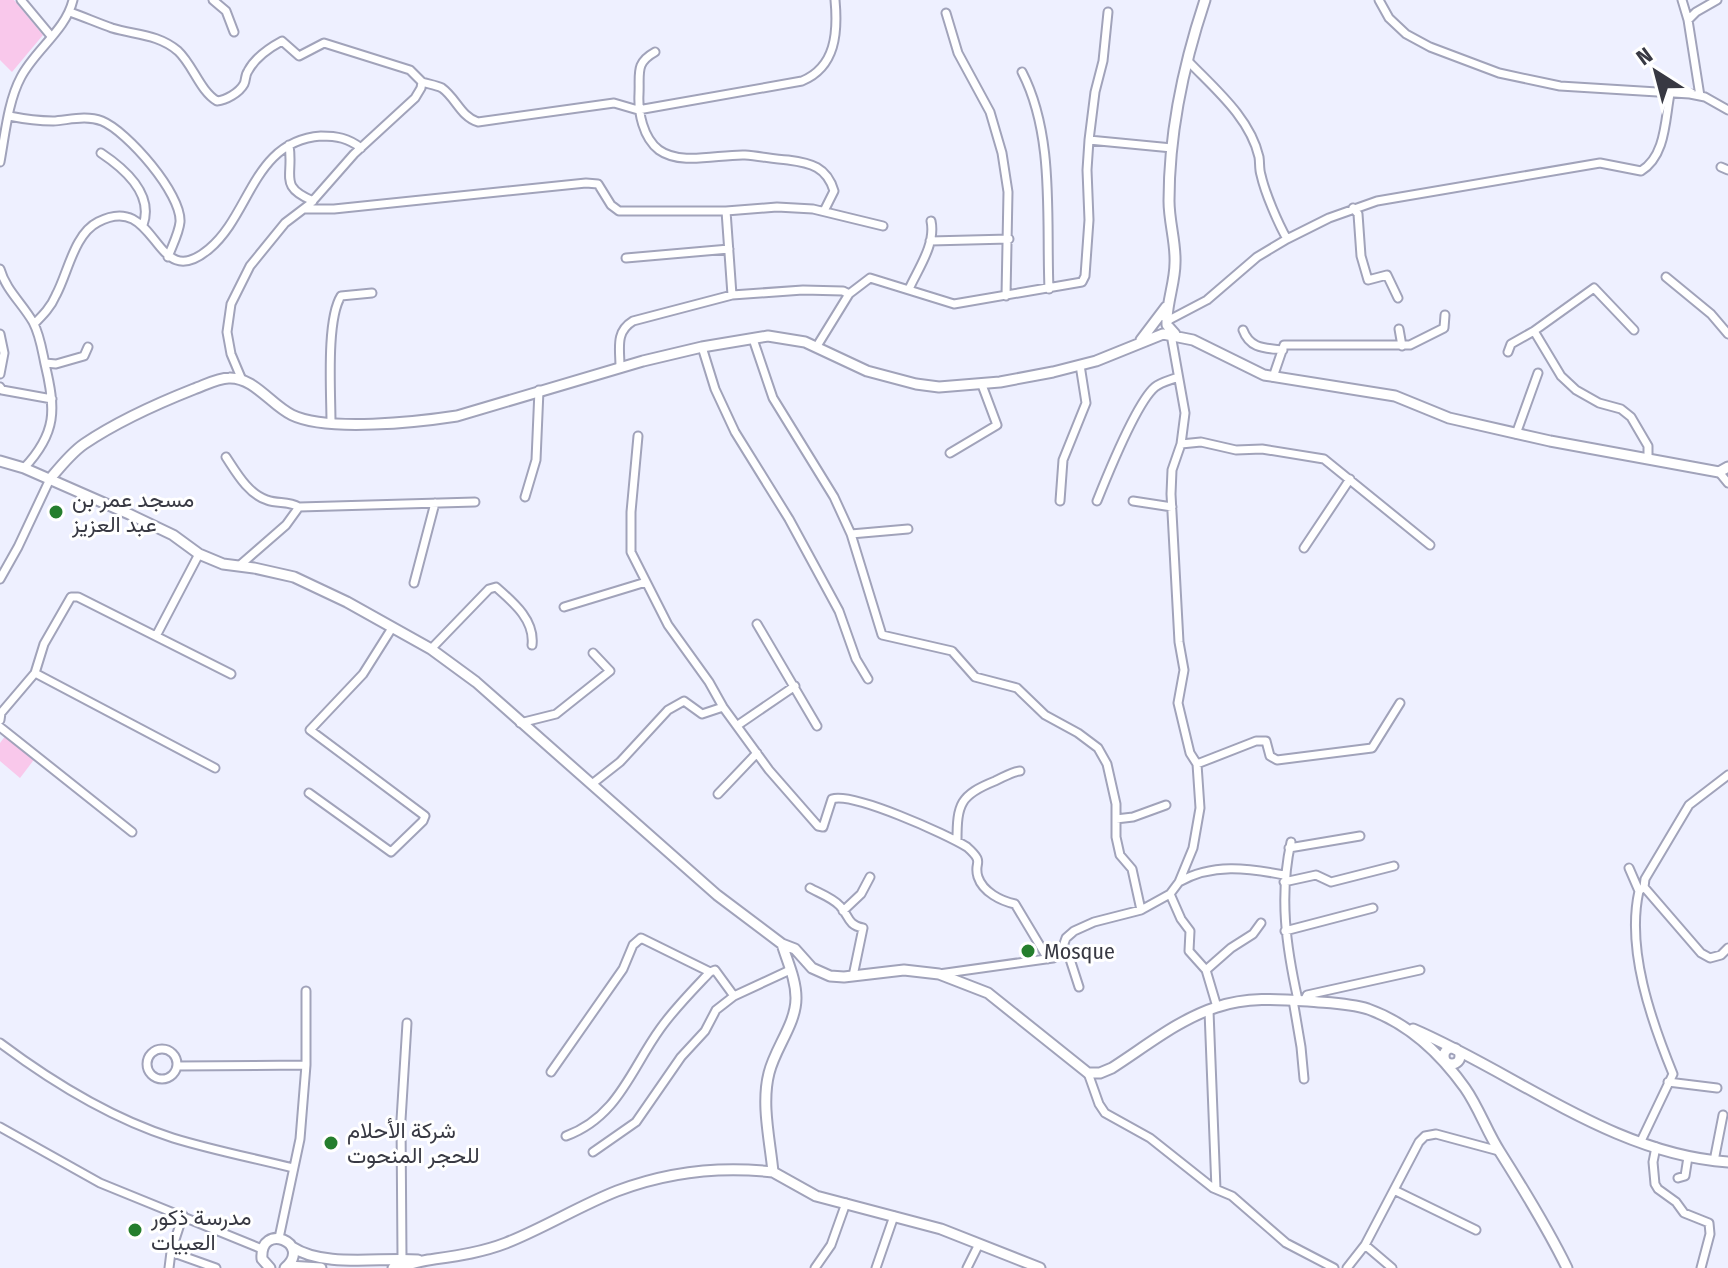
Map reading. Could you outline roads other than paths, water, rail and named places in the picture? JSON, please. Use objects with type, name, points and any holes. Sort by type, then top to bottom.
[{"type":"street","points":[[21,0],[51,36]]},
{"type":"street","points":[[0,162],[19,80],[32,58],[70,12],[73,0]]},
{"type":"street","points":[[213,0],[226,11],[234,32]]},
{"type":"street","points":[[70,12],[113,28],[148,34],[177,51],[210,98],[217,101],[235,93],[262,54],[282,41],[299,56],[324,43],[410,70],[422,82],[441,88],[472,121],[478,122],[605,104],[624,105],[638,110],[802,81],[823,67],[835,40],[835,0]]},
{"type":"street","points":[[1161,326],[1168,304],[1175,258],[1170,235],[1169,200],[1172,148],[1205,0]]},
{"type":"street","points":[[1379,0],[1389,18],[1406,34],[1430,47],[1499,73],[1560,86],[1700,96],[1728,110]]},
{"type":"street","points":[[1682,0],[1700,96]]},
{"type":"street","points":[[1688,20],[1717,0]]},
{"type":"street","points":[[817,346],[849,294],[870,278],[954,304],[1082,282],[1089,220],[1089,140],[1108,12]]},
{"type":"street","points":[[946,13],[958,53],[990,112],[1002,153],[1008,192],[1006,296]]},
{"type":"street","points":[[655,52],[643,58],[640,66],[638,110],[659,150],[673,156],[745,155],[810,163],[823,170],[834,191],[824,211]]},
{"type":"street","points":[[1189,62],[1227,101],[1249,133],[1259,156],[1261,176],[1287,239]]},
{"type":"street","points":[[1022,72],[1032,92],[1046,172],[1049,289]]},
{"type":"street","points":[[242,380],[231,354],[227,332],[231,304],[250,266],[285,223],[313,201],[361,148],[415,98],[422,82]]},
{"type":"street","points":[[0,579],[50,479],[81,445],[133,415],[210,383],[229,378],[242,380],[292,416],[331,423],[433,420],[457,416],[620,367],[702,347],[784,337],[817,346],[867,371],[916,384],[939,387],[982,385],[1080,365],[1136,345],[1161,326],[1207,300],[1257,257],[1353,208],[1377,201],[1600,163],[1641,171],[1649,166],[1661,145],[1670,94]]},
{"type":"street","points":[[9,116],[35,121],[82,118],[102,121],[125,138],[144,157],[178,207],[180,222],[168,257]]},
{"type":"street","points":[[34,324],[55,297],[87,229],[115,216],[129,216],[143,225],[168,257],[178,262],[188,260],[210,249],[256,180],[272,159],[289,145],[308,137],[328,136],[349,139],[361,148]]},
{"type":"street","points":[[1089,140],[1172,148]]},
{"type":"street","points":[[289,145],[290,186],[295,193],[313,201]]},
{"type":"street","points":[[101,153],[131,177],[144,196],[148,211],[143,225]]},
{"type":"street","points":[[304,209],[334,209],[586,183],[598,184],[611,205],[619,211],[726,211],[777,207],[824,211],[883,226]]},
{"type":"street","points":[[1353,208],[1358,214],[1361,256],[1368,280],[1387,275],[1398,298]]},
{"type":"street","points":[[726,211],[732,295]]},
{"type":"street","points":[[909,289],[930,241],[933,231],[931,221]]},
{"type":"street","points":[[930,241],[1009,239]]},
{"type":"street","points":[[626,258],[729,249]]},
{"type":"street","points":[[0,269],[5,285],[34,324],[52,399],[48,435],[40,451],[24,468]]},
{"type":"street","points":[[1666,277],[1711,314],[1728,334]]},
{"type":"street","points":[[1508,352],[1511,344],[1594,288],[1634,330]]},
{"type":"street","points":[[620,367],[619,335],[624,326],[633,321],[732,295],[803,290],[843,291],[849,294]]},
{"type":"street","points":[[331,423],[331,340],[337,303],[341,296],[372,293]]},
{"type":"street","points":[[1273,377],[1284,345],[1410,345],[1444,328],[1445,315]]},
{"type":"street","points":[[1161,326],[1216,350],[1244,367],[1273,377],[1395,396],[1449,418],[1516,434],[1723,470],[1728,483]]},
{"type":"street","points":[[1399,329],[1402,346]]},
{"type":"street","points":[[1243,330],[1247,339],[1260,348],[1283,350]]},
{"type":"street","points":[[1534,331],[1561,376],[1576,390],[1599,403],[1621,409],[1631,417],[1648,446],[1648,459]]},
{"type":"street","points":[[0,334],[4,353],[0,374]]},
{"type":"street","points":[[0,461],[50,479],[173,535],[199,554],[223,564],[294,577],[347,602],[431,649],[476,682],[717,895],[782,944],[795,949],[821,973],[853,976],[904,970],[939,974],[1053,958],[1074,931],[1094,922],[1141,910],[1170,894],[1179,882],[1193,848],[1200,808],[1197,764],[1190,753],[1178,703],[1184,670],[1179,642],[1172,470],[1181,444],[1185,413],[1172,340],[1175,334]]},
{"type":"street","points":[[753,339],[773,398],[834,497],[851,534],[882,635],[952,651],[975,677],[1017,688],[1045,715],[1098,748],[1107,764],[1116,804],[1120,855],[1132,869],[1141,910]]},
{"type":"street","points":[[45,363],[56,364],[84,356],[88,347]]},
{"type":"street","points":[[702,347],[715,389],[735,432],[789,519],[839,611],[856,659],[868,679]]},
{"type":"street","points":[[1060,501],[1063,460],[1086,403],[1080,365]]},
{"type":"street","points":[[1516,434],[1538,373]]},
{"type":"street","points":[[1097,501],[1146,397],[1156,385],[1178,377]]},
{"type":"street","points":[[950,453],[997,425],[982,385]]},
{"type":"street","points":[[0,387],[2,390],[52,399]]},
{"type":"street","points":[[525,497],[536,460],[539,390]]},
{"type":"street","points":[[638,436],[631,512],[631,552],[668,625],[757,753],[818,826],[823,827],[828,819],[832,799],[840,796],[860,801],[957,841],[977,856],[979,880],[997,900],[1015,904],[1048,959]]},
{"type":"street","points":[[1181,444],[1201,442],[1236,450],[1262,449],[1324,459],[1430,545]]},
{"type":"street","points":[[226,457],[242,482],[266,500],[299,507],[475,502]]},
{"type":"street","points":[[1304,548],[1350,479]]},
{"type":"street","points":[[1133,501],[1172,507]]},
{"type":"street","points":[[414,583],[435,503]]},
{"type":"street","points":[[239,566],[286,525],[299,507]]},
{"type":"street","points":[[851,534],[908,529]]},
{"type":"street","points":[[156,636],[199,554]]},
{"type":"street","points":[[564,607],[646,582]]},
{"type":"street","points":[[431,649],[489,589],[496,587],[521,611],[533,633],[532,645]]},
{"type":"street","points":[[0,720],[1,713],[35,673],[44,644],[71,597],[78,597],[231,674]]},
{"type":"street","points":[[757,624],[817,726]]},
{"type":"street","points":[[309,793],[391,852],[423,821],[425,816],[310,730],[363,674],[392,628]]},
{"type":"street","points":[[520,723],[556,714],[610,671],[593,653]]},
{"type":"street","points":[[35,673],[215,768]]},
{"type":"street","points":[[738,725],[795,686]]},
{"type":"street","points":[[592,784],[620,762],[668,710],[684,701],[702,714],[723,707]]},
{"type":"street","points":[[1197,764],[1256,741],[1266,741],[1270,756],[1277,760],[1372,748],[1400,703]]},
{"type":"street","points":[[0,727],[132,832]]},
{"type":"street","points":[[718,794],[757,753]]},
{"type":"street","points":[[957,841],[957,816],[968,793],[1020,771]]},
{"type":"street","points":[[1641,1141],[1673,1074],[1652,1023],[1634,932],[1634,912],[1645,879],[1689,805],[1728,775]]},
{"type":"street","points":[[1116,819],[1133,817],[1166,805]]},
{"type":"street","points":[[1304,1079],[1298,1001],[1285,931],[1284,878],[1290,845],[1360,836]]},
{"type":"street","points":[[1179,882],[1202,870],[1216,869],[1256,869],[1284,878],[1316,875],[1331,882],[1394,866]]},
{"type":"street","points":[[1629,868],[1642,889],[1701,953],[1710,958],[1721,955],[1728,948]]},
{"type":"street","points":[[843,911],[861,894],[870,877]]},
{"type":"street","points":[[810,888],[842,906],[854,926],[863,928],[853,976]]},
{"type":"street","points":[[1170,894],[1190,931],[1189,951],[1206,970],[1213,1009],[1216,1189]]},
{"type":"street","points":[[1285,931],[1373,908]]},
{"type":"street","points":[[1206,970],[1253,934],[1261,923]]},
{"type":"street","points":[[551,1072],[623,969],[633,945],[641,938],[710,972]]},
{"type":"street","points":[[773,1172],[766,1094],[769,1071],[796,999],[782,944]]},
{"type":"street","points":[[1063,948],[1069,956],[1079,987]]},
{"type":"street","points":[[566,1136],[584,1129],[626,1088],[659,1029],[710,972],[715,970],[734,996]]},
{"type":"street","points":[[593,1152],[636,1122],[681,1057],[705,1031],[716,1010],[734,996],[790,970]]},
{"type":"street","points":[[1298,1001],[1307,995],[1420,970]]},
{"type":"street","points":[[939,974],[988,993],[1088,1073],[1105,1113],[1150,1138],[1216,1189],[1232,1196],[1286,1243],[1334,1268]]},
{"type":"street","points":[[279,1238],[300,1139],[306,1065],[306,991]]},
{"type":"street","points":[[1088,1073],[1100,1073],[1112,1068],[1181,1024],[1213,1009],[1254,999],[1367,1009],[1409,1030],[1452,1064],[1459,1065],[1471,1059]]},
{"type":"street","points":[[1392,1021],[1456,1048],[1471,1059],[1574,1112],[1641,1141],[1688,1157],[1728,1162]]},
{"type":"street","points":[[402,1258],[401,1120],[407,1023]]},
{"type":"street","points":[[0,1043],[71,1091],[129,1121],[172,1138],[293,1168]]},
{"type":"street","points":[[1456,1048],[1446,1051],[1445,1060],[1529,1195],[1567,1268]]},
{"type":"street","points":[[1456,1048],[1465,1088]]},
{"type":"street","points":[[168,1050],[175,1057],[177,1066],[168,1078],[158,1079],[148,1069],[148,1059],[154,1051],[168,1050]]},
{"type":"street","points":[[177,1066],[306,1065]]},
{"type":"street","points":[[1668,1082],[1717,1088]]},
{"type":"street","points":[[1714,1161],[1723,1115]]},
{"type":"street","points":[[0,1127],[100,1183],[262,1249]]},
{"type":"street","points":[[1347,1268],[1365,1245],[1425,1136],[1436,1134],[1499,1151]]},
{"type":"street","points":[[1656,1147],[1653,1162],[1658,1189],[1676,1202],[1684,1213],[1709,1223],[1710,1234],[1701,1268]]},
{"type":"street","points":[[1678,1178],[1685,1176],[1688,1157]]},
{"type":"street","points":[[393,1268],[425,1260],[466,1256],[505,1243],[619,1190],[666,1177],[739,1168],[773,1172],[816,1196],[941,1229],[1040,1268]]},
{"type":"street","points":[[1394,1190],[1476,1230]]},
{"type":"street","points":[[815,1268],[831,1245],[846,1203]]},
{"type":"street","points":[[169,1268],[183,1215]]},
{"type":"street","points":[[876,1268],[894,1216]]},
{"type":"street","points":[[279,1238],[309,1257],[341,1262],[402,1258],[425,1260]]},
{"type":"street","points":[[269,1268],[262,1259],[262,1249],[269,1241],[279,1238]]},
{"type":"street","points":[[967,1268],[979,1244]]},
{"type":"street","points":[[1365,1245],[1392,1268]]},
{"type":"street","points":[[286,1267],[293,1257],[292,1247]]},
{"type":"street","points":[[171,1252],[216,1268]]},
{"type":"street","points":[[286,1267],[321,1268]]},
{"type":"place","name":"مسجد عمر بن عبد العزيز","points":[[56,512]]},
{"type":"place","name":"Mosque","points":[[1028,951]]},
{"type":"place","name":"شركة الأحلام للحجر المنحوت","points":[[331,1143]]},
{"type":"place","name":"مدرسة ذكور العبيات","points":[[135,1230]]}]
